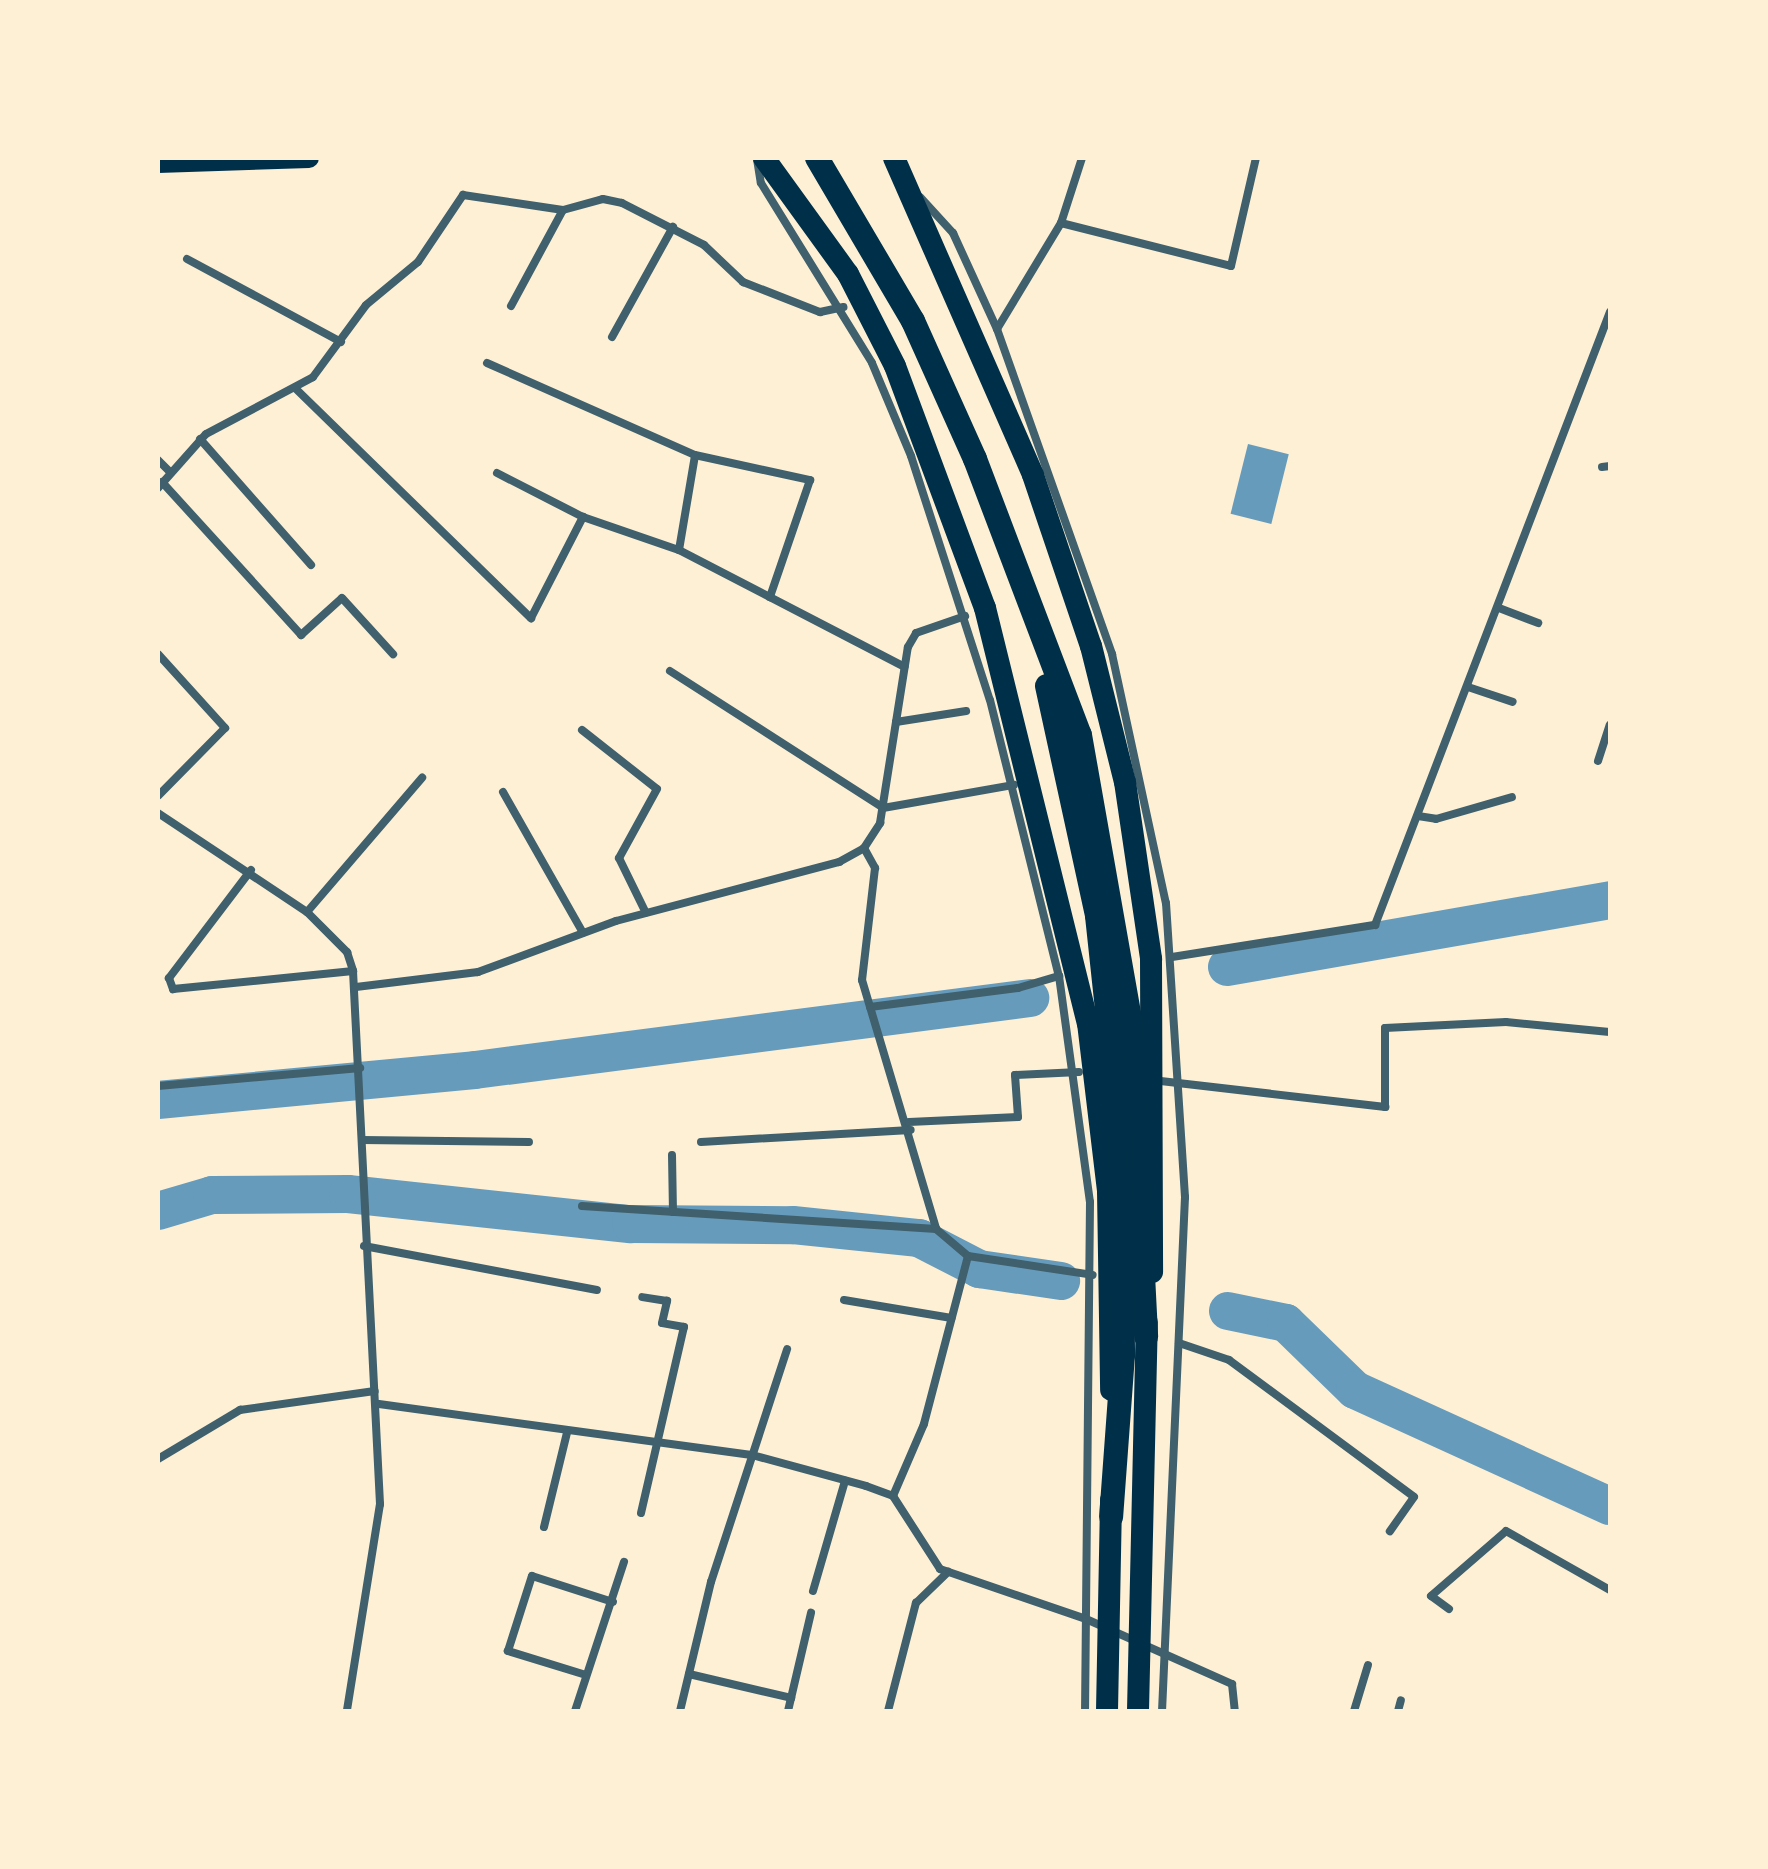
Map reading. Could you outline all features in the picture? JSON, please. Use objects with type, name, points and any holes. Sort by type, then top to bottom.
[{"type":"highway","points":[[764,158],[848,274],[895,366],[949,508],[985,608],[1046,833],[1088,1023],[1108,1191],[1111,1517],[1107,1711]]},
{"type":"highway","points":[[817,158],[913,321],[1012,552],[1080,735],[1105,845],[1130,1018],[1146,1337]]},
{"type":"highway","points":[[894,158],[1033,475],[1091,646],[1143,885],[1157,1131],[1146,1337],[1138,1711]]},
{"type":"highway","points":[[1012,552],[1064,747],[1111,1018],[1123,1355],[1111,1517]]},
{"type":"main road","points":[[158,163],[309,158]]},
{"type":"street","points":[[756,158],[761,183],[843,307],[911,456],[965,616],[1014,785],[1059,976],[1076,1072],[1093,1275],[1085,1711]]},
{"type":"street","points":[[997,329],[1061,223],[1082,158]]},
{"type":"street","points":[[1061,223],[1231,266],[1256,158]]},
{"type":"street","points":[[908,185],[953,233],[997,329],[1112,654],[1172,957],[1183,1084],[1179,1343],[1162,1711]]},
{"type":"street","points":[[393,654],[342,598],[301,635],[160,485],[200,439],[295,388],[341,342],[366,305],[418,262],[463,195],[563,210],[603,199],[673,227],[743,282],[820,312],[843,307]]},
{"type":"street","points":[[511,306],[563,210]]},
{"type":"street","points":[[612,337],[673,227]]},
{"type":"street","points":[[187,259],[341,342]]},
{"type":"street","points":[[1172,957],[1375,925],[1610,312]]},
{"type":"street","points":[[487,363],[695,455],[810,480],[770,597]]},
{"type":"street","points":[[295,388],[531,618],[583,517]]},
{"type":"street","points":[[200,439],[311,565]]},
{"type":"street","points":[[679,550],[695,455]]},
{"type":"street","points":[[158,460],[170,472]]},
{"type":"street","points":[[497,473],[583,517],[679,550],[905,667]]},
{"type":"street","points":[[1499,608],[1538,623]]},
{"type":"street","points":[[356,987],[478,972],[646,913],[839,862],[864,848],[883,808],[905,667],[916,633],[965,616]]},
{"type":"street","points":[[158,654],[225,728],[158,796]]},
{"type":"street","points":[[670,671],[883,808],[1014,785]]},
{"type":"street","points":[[1468,687],[1513,702]]},
{"type":"street","points":[[896,722],[966,711]]},
{"type":"street","points":[[1598,761],[1610,725]]},
{"type":"street","points":[[582,730],[657,789],[619,858],[646,913]]},
{"type":"street","points":[[307,912],[422,778]]},
{"type":"street","points":[[503,792],[583,933]]},
{"type":"street","points":[[1418,816],[1436,819],[1512,797]]},
{"type":"street","points":[[158,813],[251,870],[307,912],[339,942],[353,971],[361,1088],[364,1246],[375,1391],[379,1404],[380,1504],[347,1711]]},
{"type":"street","points":[[864,848],[875,868],[861,952],[870,1009],[910,1126],[936,1229],[968,1258],[1093,1275]]},
{"type":"street","points":[[251,870],[169,978],[173,989],[353,971]]},
{"type":"street","points":[[870,1009],[1018,988],[1059,976]]},
{"type":"street","points":[[701,1142],[1018,1117],[1015,1075],[1076,1072],[1385,1107],[1385,1028],[1506,1022],[1610,1032]]},
{"type":"street","points":[[158,1086],[360,1069]]},
{"type":"street","points":[[362,1140],[529,1142]]},
{"type":"street","points":[[672,1155],[673,1212]]},
{"type":"street","points":[[582,1206],[936,1229]]},
{"type":"street","points":[[364,1246],[597,1290]]},
{"type":"street","points":[[893,1496],[920,1436],[968,1258]]},
{"type":"street","points":[[641,1513],[684,1327],[662,1323],[667,1301],[642,1297]]},
{"type":"street","points":[[844,1300],[951,1318]]},
{"type":"street","points":[[1179,1343],[1229,1360],[1414,1497],[1390,1531]]},
{"type":"street","points":[[680,1711],[752,1455],[787,1349]]},
{"type":"street","points":[[158,1459],[240,1410],[375,1391]]},
{"type":"street","points":[[379,1404],[497,1416],[567,1433],[752,1455],[893,1496],[948,1572],[1086,1619],[1232,1684],[1235,1711]]},
{"type":"street","points":[[544,1527],[567,1433]]},
{"type":"street","points":[[813,1591],[845,1481]]},
{"type":"street","points":[[1449,1609],[1431,1596],[1506,1531],[1610,1590]]},
{"type":"street","points":[[575,1711],[624,1562]]},
{"type":"street","points":[[888,1711],[916,1603],[948,1572]]},
{"type":"street","points":[[586,1675],[508,1651],[532,1576],[613,1602]]},
{"type":"street","points":[[788,1711],[811,1613]]},
{"type":"street","points":[[1354,1711],[1368,1665]]},
{"type":"street","points":[[689,1674],[791,1698]]},
{"type":"street","points":[[1398,1711],[1401,1700]]},
{"type":"water","points":[[1248,444],[1289,454],[1271,524],[1231,514]]},
{"type":"waterway","points":[[1227,967],[1610,900]]},
{"type":"waterway","points":[[158,1100],[475,1070],[1030,998]]},
{"type":"waterway","points":[[158,1211],[212,1195],[348,1194],[631,1224],[793,1225],[919,1238],[979,1269],[1061,1281]]},
{"type":"waterway","points":[[1228,1311],[1286,1323],[1355,1390],[1610,1506]]}]
